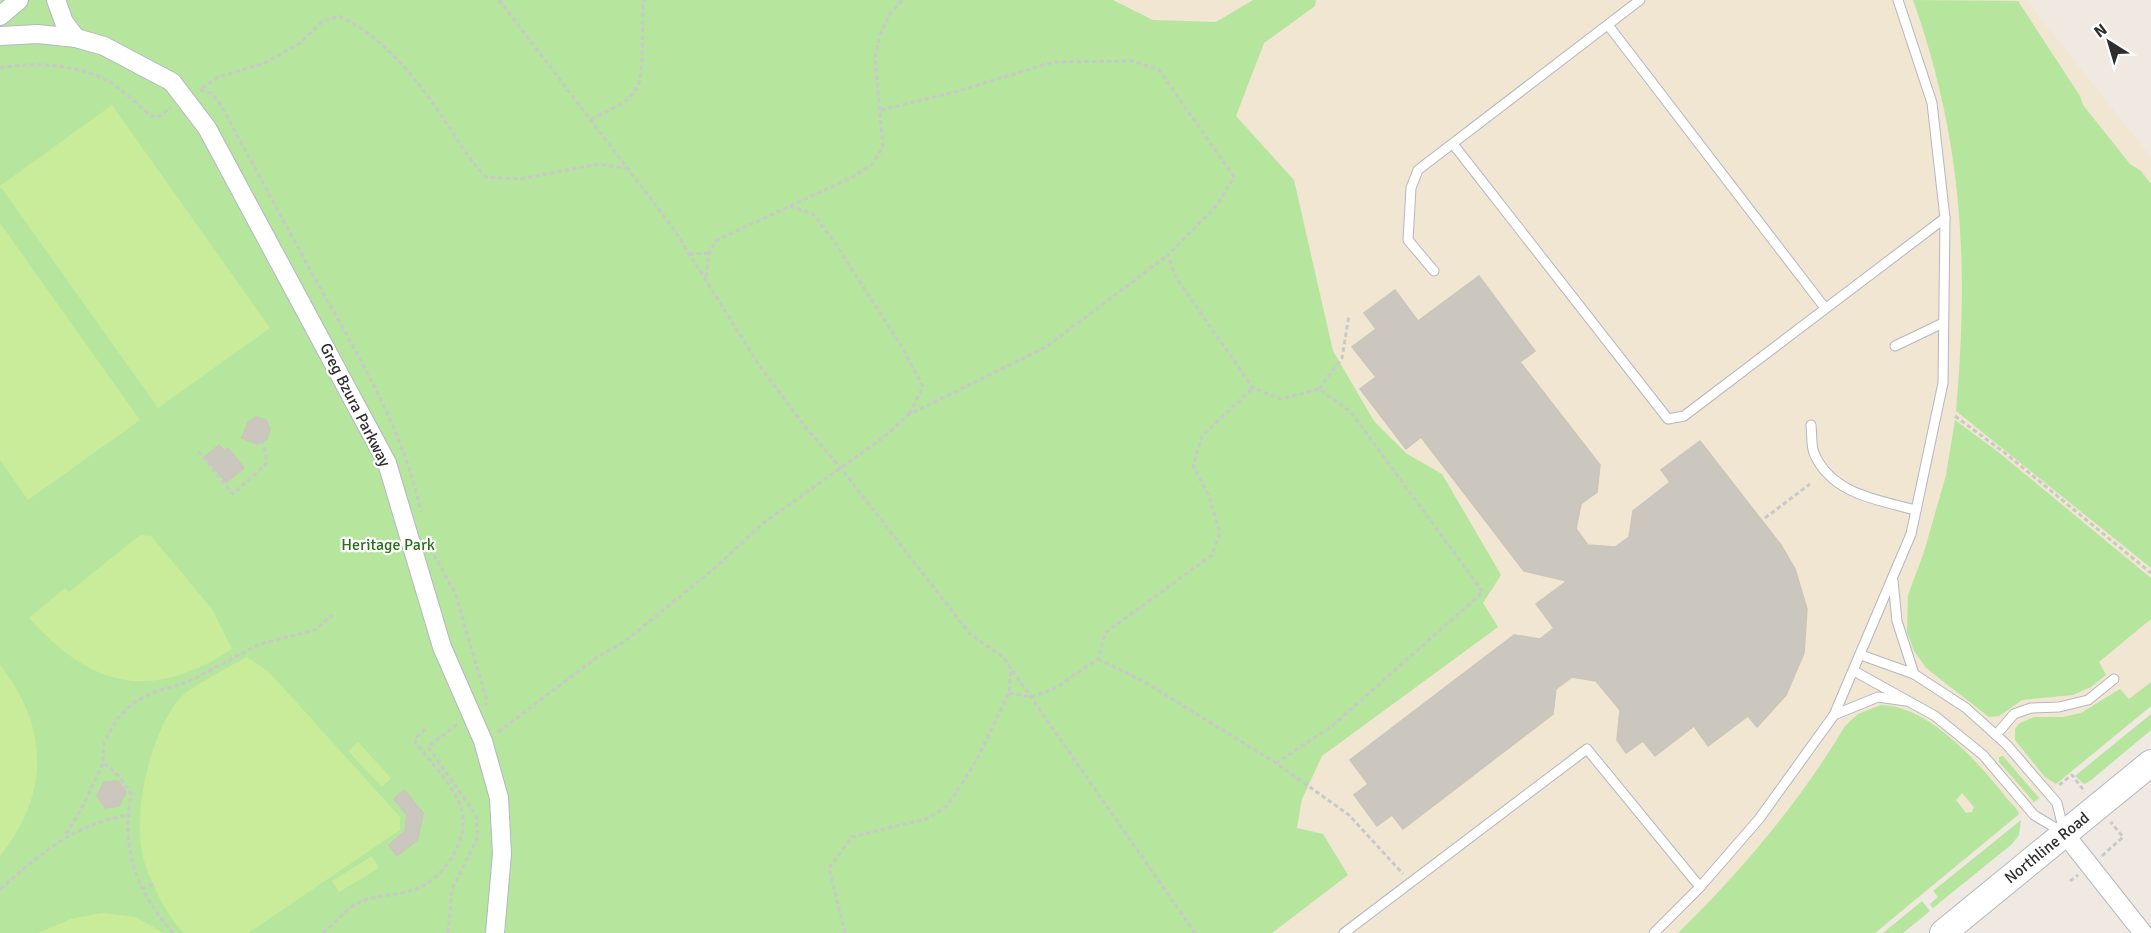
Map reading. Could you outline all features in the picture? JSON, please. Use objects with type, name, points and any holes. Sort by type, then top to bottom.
[{"type":"main road","name":"Northline Road","points":[[1943,933],[2151,763]]},
{"type":"street","points":[[0,16],[20,0]]},
{"type":"street","points":[[56,0],[64,22],[76,38]]},
{"type":"street","name":"Greg Bzura Parkway","points":[[0,36],[38,34],[76,38],[104,46],[192,94],[207,128],[387,463],[441,647],[483,741],[499,798],[502,854],[495,933]]},
{"type":"street","points":[[2064,833],[2143,933]]},
{"type":"lane","points":[[1434,271],[1408,240],[1411,188],[1418,171],[1640,0]]},
{"type":"lane","points":[[1653,933],[1700,887],[1760,819],[1834,715],[1911,534],[1943,383],[1945,218],[1932,103],[1898,0]]},
{"type":"lane","points":[[1608,25],[1825,308]]},
{"type":"lane","points":[[1453,144],[1668,419],[1684,416],[1945,218]]},
{"type":"lane","points":[[1895,346],[1944,323]]},
{"type":"lane","points":[[1811,425],[1813,452],[1828,476],[1858,494],[1916,510]]},
{"type":"lane","points":[[1893,578],[1897,621],[1914,674]]},
{"type":"lane","points":[[1861,655],[1914,674],[1966,708],[1996,735],[2057,803],[2064,833]]},
{"type":"lane","points":[[1854,671],[1935,716],[1983,755],[2034,815],[2064,833]]},
{"type":"lane","points":[[1996,735],[2014,714],[2031,708],[2059,707],[2088,700],[2114,680]]},
{"type":"lane","points":[[1834,715],[1878,697],[1910,702]]},
{"type":"lane","points":[[1344,933],[1587,749],[1700,887]]},
{"type":"path","points":[[499,0],[673,228],[760,368],[969,634],[1003,657],[1195,933]]},
{"type":"path","points":[[591,119],[619,106],[637,87],[641,73],[641,18],[644,0]]},
{"type":"path","points":[[706,278],[708,253],[717,240],[853,177],[872,164],[883,147],[875,58],[880,35],[889,15],[902,0]]},
{"type":"path","points":[[0,68],[27,63],[82,72],[106,80],[151,116],[160,116],[218,77],[265,63],[300,43],[323,21],[339,16],[366,32],[416,79],[467,158],[486,177],[520,180],[599,164],[625,168]]},
{"type":"path","points":[[483,741],[505,728],[596,658],[624,642],[715,568],[762,524],[884,436],[908,415],[1046,347],[1168,255],[1218,204],[1234,177],[1159,70],[1133,61],[1053,62],[955,92],[881,110]]},
{"type":"path","points":[[192,94],[211,93],[220,104],[364,367],[394,427],[413,476],[423,522]]},
{"type":"path","points":[[790,206],[813,214],[833,240],[902,347],[923,387],[908,415]]},
{"type":"path","points":[[689,254],[708,253]]},
{"type":"path","points":[[1168,255],[1175,276],[1253,388],[1281,399],[1318,389],[1342,358],[1349,315]]},
{"type":"path","points":[[1009,693],[1031,697],[1054,689],[1098,659],[1105,633],[1212,555],[1220,533],[1208,494],[1193,466],[1202,436],[1253,388]]},
{"type":"path","points":[[1276,763],[1332,726],[1483,592],[1350,411],[1318,389]]},
{"type":"path","points":[[1955,416],[2005,453],[2151,573]]},
{"type":"path","points":[[198,451],[233,494],[266,465],[266,453],[261,442]]},
{"type":"path","points":[[1765,518],[1810,484]]},
{"type":"path","points":[[422,752],[446,731],[484,712],[487,700],[455,593],[432,553]]},
{"type":"path","points":[[65,836],[83,806],[103,762],[104,743],[117,719],[133,703],[154,692],[188,682],[260,644],[315,630],[332,615]]},
{"type":"path","points":[[1098,659],[1143,681],[1276,763],[1349,815],[1411,882]]},
{"type":"path","points":[[845,933],[829,867],[852,837],[929,818],[948,804],[976,761],[1009,693],[1011,668]]},
{"type":"path","points":[[323,933],[357,903],[417,889],[439,874],[455,853],[462,827],[462,812],[456,798],[422,752],[415,738],[426,729]]},
{"type":"path","points":[[428,747],[463,793],[476,815],[478,837],[471,856],[452,889],[447,920],[448,933]]},
{"type":"path","points":[[103,762],[120,777],[131,794],[128,814],[132,867],[142,889],[173,933]]},
{"type":"path","points":[[456,798],[463,793]]},
{"type":"path","points":[[0,888],[65,836],[99,820],[128,814]]},
{"type":"path","points":[[142,889],[153,884]]},
{"type":"shaded area","points":[[452,0],[2026,0],[2151,157],[2151,707],[1876,933],[1191,933]]},
{"type":"green space","name":"Heritage Park","points":[[0,0],[1113,0],[1153,20],[1216,22],[1253,0],[1316,0],[1315,6],[1264,43],[1236,116],[1294,180],[1333,351],[1374,421],[1407,454],[1442,474],[1501,575],[1483,603],[1498,627],[1322,756],[1302,799],[1297,828],[1323,834],[1348,875],[1272,933],[0,933]]},
{"type":"green space","points":[[1913,0],[2018,1],[2080,96],[2083,105],[2130,164],[2141,171],[2151,184],[2151,568],[1956,411],[1962,305],[1958,203],[1943,103]]},
{"type":"green space","points":[[112,105],[270,328],[158,408],[0,186]]},
{"type":"green space","points":[[0,223],[140,420],[28,500],[0,460]]},
{"type":"green space","points":[[1955,420],[1997,451],[2151,578],[2151,619],[2099,662],[2106,675],[2091,687],[2073,695],[2022,700],[1999,716],[1989,717],[1926,668],[1914,651],[1907,632],[1908,595],[1924,552],[1946,475]]},
{"type":"green space","points":[[140,535],[151,536],[212,609],[232,649],[202,666],[175,676],[148,681],[123,680],[99,673],[76,660],[52,642],[29,618],[65,588],[69,592]]},
{"type":"green space","points":[[247,657],[269,672],[400,817],[400,830],[248,933],[184,933],[159,898],[143,857],[140,819],[146,776],[159,734],[178,700],[200,683]]},
{"type":"green space","points":[[0,665],[16,688],[28,712],[35,736],[37,760],[35,785],[28,809],[16,833],[0,856]]},
{"type":"green space","points":[[2151,682],[2151,706],[2056,784],[2045,777],[2015,740],[2015,729],[2020,723],[2034,717],[2063,717],[2081,713],[2120,689],[2129,699]]},
{"type":"green space","points":[[1881,705],[1899,708],[1934,725],[1981,767],[2019,814],[1875,933],[1678,933],[1768,835],[1809,782],[1845,726],[1858,714]],"holes":[[[1962,793],[1974,807],[1972,812],[1966,813],[1956,800]]]},
{"type":"green space","points":[[2151,714],[2151,730],[2090,781],[2084,784],[2075,776]]},
{"type":"green space","points":[[358,742],[391,778],[382,787],[348,751]]},
{"type":"green space","points":[[2003,756],[2039,798],[2034,802],[1999,762],[1999,757]]},
{"type":"green space","points":[[2021,820],[2019,835],[2012,844],[1933,908],[1930,904],[1938,897],[1933,891]]},
{"type":"green space","points":[[372,856],[379,868],[339,892],[332,881]]},
{"type":"green space","points":[[1922,901],[1930,911],[1903,933],[1883,933]]},
{"type":"green space","points":[[101,913],[136,917],[163,933],[38,933],[71,919]]},
{"type":"building","points":[[1479,276],[1535,351],[1520,362],[1600,465],[1597,492],[1581,504],[1576,529],[1588,545],[1615,547],[1629,537],[1633,511],[1670,482],[1661,470],[1700,441],[1781,545],[1795,569],[1807,609],[1804,653],[1786,695],[1757,727],[1748,716],[1708,746],[1694,726],[1655,756],[1643,741],[1626,753],[1617,740],[1620,710],[1596,681],[1572,677],[1556,689],[1553,714],[1403,829],[1392,815],[1377,826],[1354,795],[1368,784],[1350,760],[1514,635],[1540,639],[1554,628],[1536,604],[1567,581],[1524,571],[1421,437],[1406,449],[1360,389],[1376,377],[1352,347],[1376,329],[1364,313],[1395,290],[1418,321]]},
{"type":"building","points":[[256,417],[266,420],[270,429],[267,439],[257,444],[242,438],[248,422]]},
{"type":"building","points":[[219,445],[224,451],[228,448],[244,468],[226,482],[205,457]]},
{"type":"building","points":[[118,781],[126,792],[119,806],[105,808],[97,796],[104,782]]},
{"type":"building","points":[[404,790],[423,813],[418,839],[397,856],[389,845],[405,831],[407,815],[394,799]]}]
